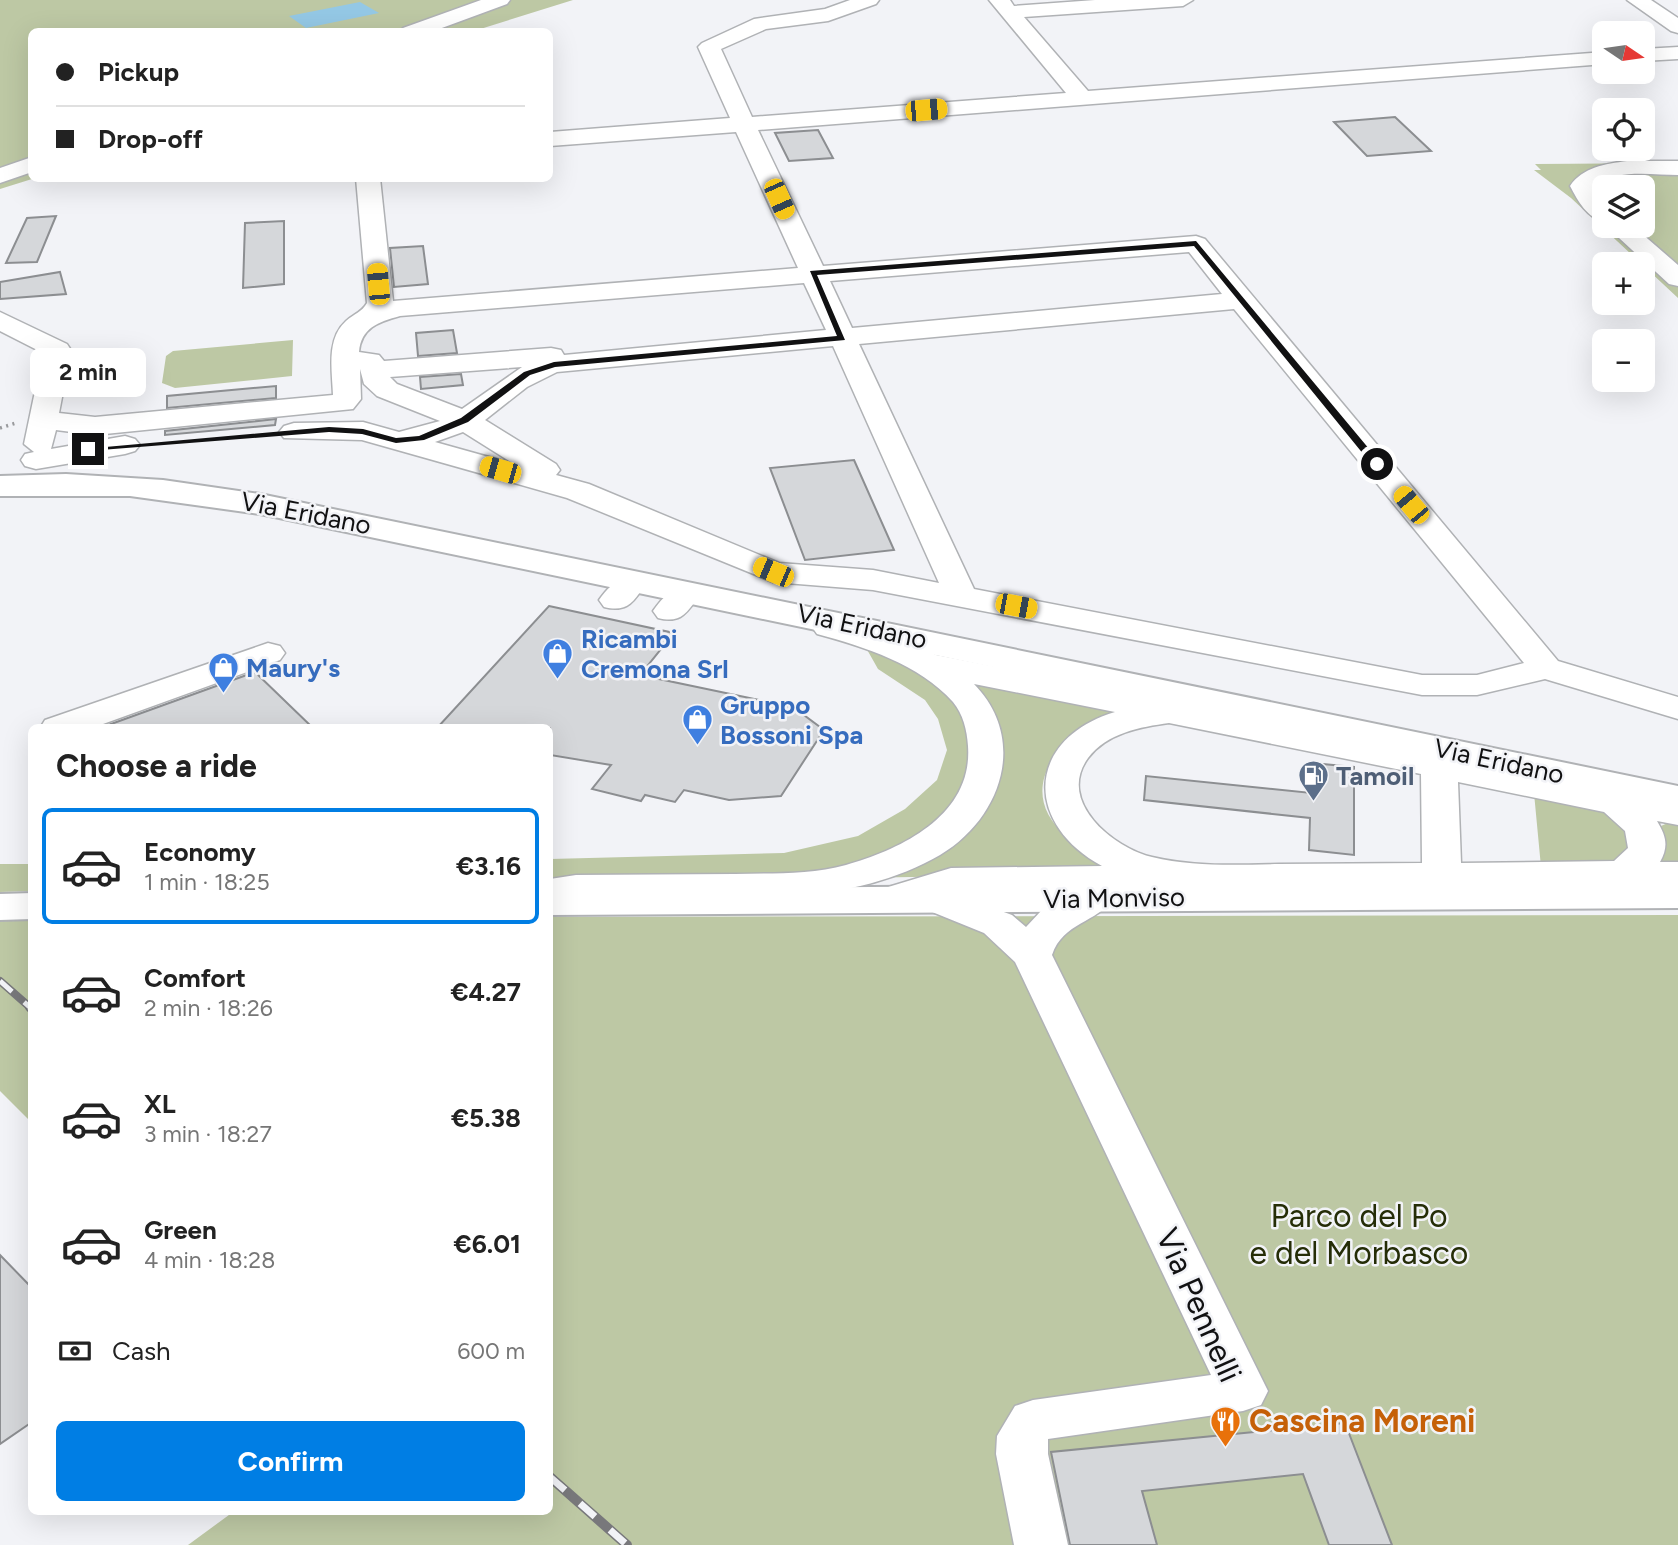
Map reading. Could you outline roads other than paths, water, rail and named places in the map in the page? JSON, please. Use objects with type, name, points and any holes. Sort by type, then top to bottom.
[{"type":"main road","name":"Via Eridano","points":[[23,477],[177,490],[483,548],[1678,798]]},
{"type":"main road","name":"Via Monviso","points":[[553,902],[1678,895]]},
{"type":"main road","points":[[0,907],[28,906]]},
{"type":"street","points":[[421,28],[500,0]]},
{"type":"street","points":[[869,0],[828,15],[761,23],[710,46],[961,596]]},
{"type":"street","points":[[1004,6],[1182,0]]},
{"type":"street","points":[[1637,0],[1678,27]]},
{"type":"street","points":[[1004,6],[1082,99]]},
{"type":"street","points":[[1656,54],[1678,53]]},
{"type":"street","points":[[553,139],[1592,59]]},
{"type":"street","points":[[1577,162],[1678,161]]},
{"type":"street","points":[[0,176],[28,166]]},
{"type":"street","points":[[1595,175],[1624,169],[1678,168]]},
{"type":"street","points":[[1592,177],[1582,186],[1592,204]]},
{"type":"street","points":[[368,182],[380,303],[375,313]]},
{"type":"street","points":[[1632,238],[1678,278]]},
{"type":"street","points":[[43,420],[94,426],[336,405],[347,399],[346,338],[351,329],[375,313],[398,308],[1196,244],[1546,668]]},
{"type":"street","points":[[396,440],[421,438],[464,420],[527,373],[554,364],[1241,300]]},
{"type":"street","points":[[0,320],[57,350],[43,420],[23,477]]},
{"type":"street","points":[[0,343],[36,340]]},
{"type":"street","points":[[374,370],[556,355],[636,358]]},
{"type":"street","points":[[346,360],[369,360],[378,384],[464,420],[578,491]]},
{"type":"street","points":[[410,399],[508,387]]},
{"type":"street","points":[[23,477],[125,445],[329,429],[363,431],[578,491],[773,572],[873,580],[1422,685],[1477,685],[1546,668],[1678,708]]},
{"type":"street","points":[[483,548],[492,556],[535,570]]},
{"type":"street","points":[[751,603],[873,642],[920,662],[1678,814]]},
{"type":"street","points":[[69,724],[268,653]]},
{"type":"street","points":[[553,891],[576,887],[788,885],[827,880],[864,872],[943,835],[965,811],[982,783],[988,757],[986,735],[969,699],[920,662]]},
{"type":"street","points":[[1169,712],[1132,718],[1087,738],[1072,753],[1063,772],[1060,791],[1076,829],[1105,851],[1149,870],[1202,877]]},
{"type":"street","points":[[1439,768],[1441,874]]},
{"type":"street","points":[[1616,803],[1646,830],[1648,839],[1647,851],[1642,859],[1635,867],[1621,873]]},
{"type":"street","points":[[890,900],[951,880],[1678,874]]},
{"type":"street","points":[[1032,955],[1035,940],[1046,928],[1065,912],[1094,898]]},
{"type":"street","name":"Via Pennelli","points":[[930,899],[998,924],[1032,955],[1243,1391],[1033,1421],[1023,1436],[1021,1454],[1041,1545]]},
{"type":"water","points":[[360,2],[379,13],[306,28],[289,16]]},
{"type":"railway","points":[[0,981],[28,1006]]},
{"type":"railway","points":[[553,1480],[627,1545]]},
{"type":"place","name":"Ricambi Cremona Srl","points":[[558,681]]},
{"type":"place","name":"Maury's","points":[[223,695]]},
{"type":"place","name":"Gruppo Bossoni Spa","points":[[697,747]]},
{"type":"place","name":"Tamoil","points":[[1313,803]]},
{"type":"place","name":"Cascina Moreni","points":[[1226,1448]]},
{"type":"park label","name":"Parco del Po e del Morbasco","points":[[1359,1234]]}]
